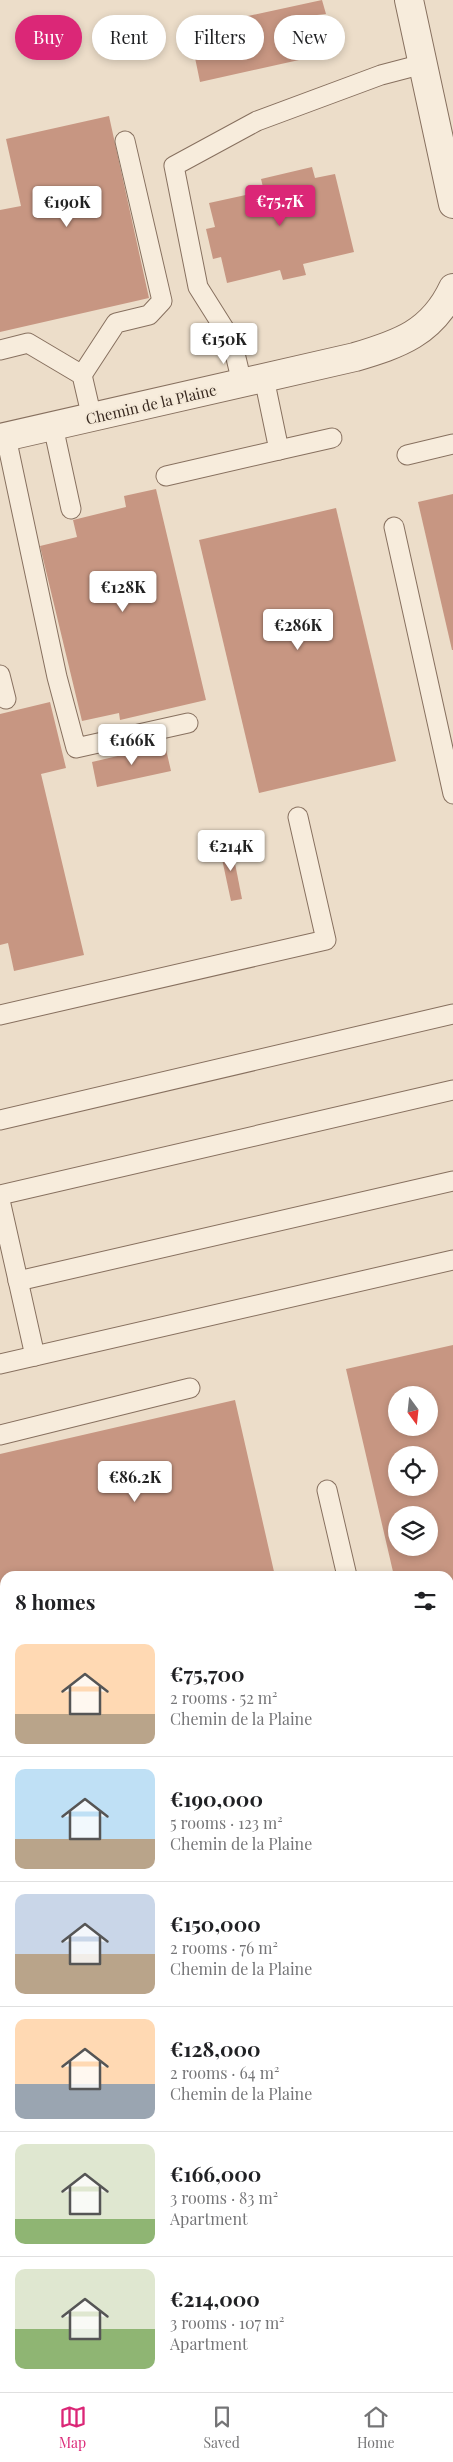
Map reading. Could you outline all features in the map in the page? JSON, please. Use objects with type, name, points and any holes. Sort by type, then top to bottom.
[{"type":"street","points":[[409,0],[453,204]]},
{"type":"street","name":"Chemin de la Plaine","points":[[3,438],[387,348],[414,335],[433,320],[453,288]]},
{"type":"lane","points":[[279,450],[253,380],[232,341],[198,287],[174,166],[257,122],[381,75],[423,64]]},
{"type":"lane","points":[[82,375],[116,323],[149,315],[162,301],[125,141]]},
{"type":"lane","points":[[0,350],[28,343],[82,375],[92,418]]},
{"type":"lane","points":[[53,426],[71,509]]},
{"type":"lane","points":[[3,438],[57,676],[76,748],[188,723]]},
{"type":"lane","points":[[166,476],[332,438]]},
{"type":"lane","points":[[407,455],[453,444]]},
{"type":"lane","points":[[394,527],[453,794]]},
{"type":"lane","points":[[0,675],[6,699]]},
{"type":"lane","points":[[0,1015],[326,940],[298,817]]},
{"type":"lane","points":[[0,1120],[453,1014]]},
{"type":"lane","points":[[0,1195],[453,1090]]},
{"type":"lane","points":[[18,1281],[453,1181]]},
{"type":"lane","points":[[0,1200],[35,1356]]},
{"type":"lane","points":[[0,1364],[453,1260]]},
{"type":"lane","points":[[0,1435],[190,1388]]},
{"type":"lane","points":[[326,1490],[346,1571]]},
{"type":"building","points":[[322,0],[326,14],[274,15],[274,60],[299,60],[200,82],[195,60],[264,60],[264,15],[252,15]]},
{"type":"building","points":[[109,116],[149,298],[0,332],[0,210],[21,206],[6,139]]},
{"type":"building","points":[[312,167],[315,178],[335,174],[354,252],[303,264],[306,275],[283,280],[280,270],[227,283],[221,257],[213,259],[206,229],[215,227],[209,203],[264,191],[261,179]]},
{"type":"building","points":[[156,489],[206,700],[120,720],[119,713],[82,721],[40,546],[77,537],[73,520],[126,507],[124,496]]},
{"type":"building","points":[[453,494],[453,650],[452,650],[418,502]]},
{"type":"building","points":[[336,508],[396,761],[259,793],[199,540]]},
{"type":"building","points":[[50,702],[66,768],[41,774],[84,955],[14,971],[8,943],[0,945],[0,714]]},
{"type":"building","points":[[165,745],[171,771],[97,787],[92,762]]},
{"type":"building","points":[[231,843],[242,899],[231,901],[219,845]]},
{"type":"building","points":[[453,1345],[453,1571],[393,1571],[389,1556],[438,1556],[438,1506],[388,1506],[388,1550],[346,1369]]},
{"type":"building","points":[[235,1400],[274,1571],[0,1571],[0,1454]]}]
